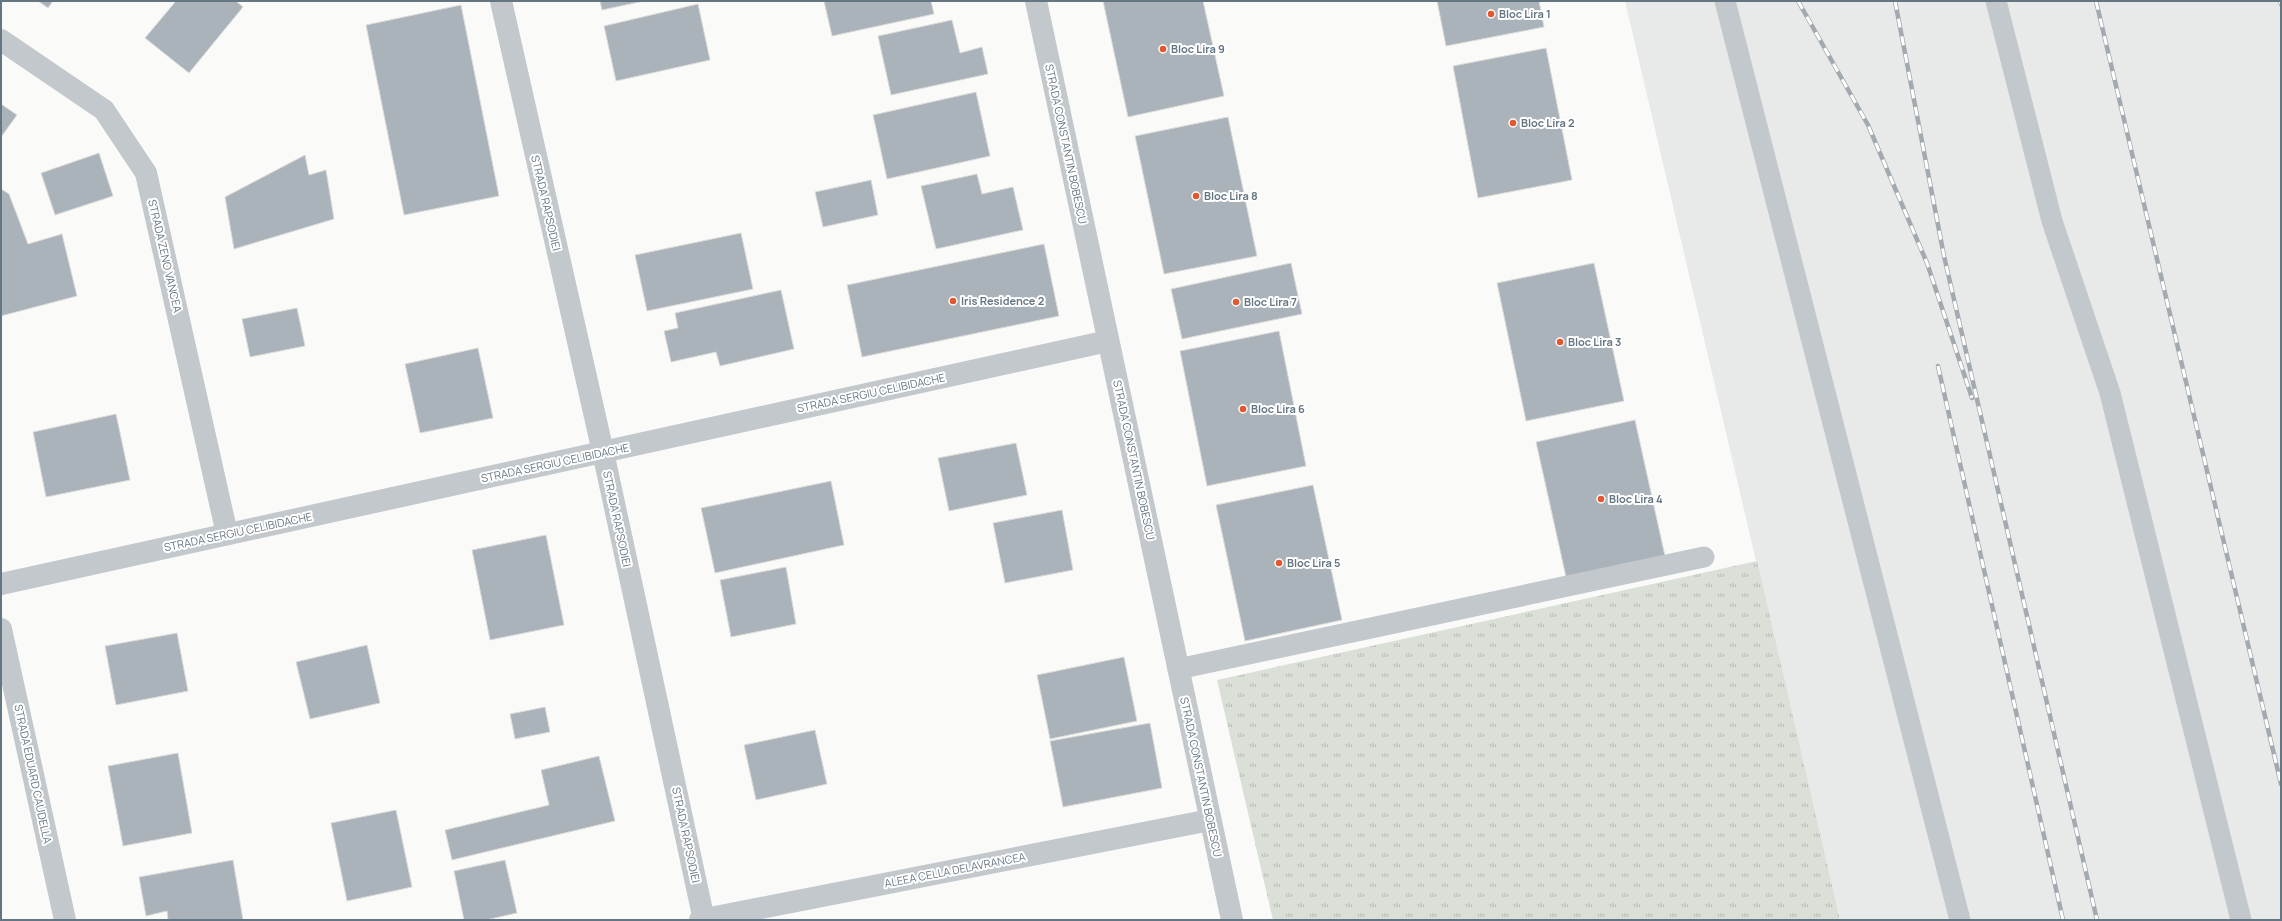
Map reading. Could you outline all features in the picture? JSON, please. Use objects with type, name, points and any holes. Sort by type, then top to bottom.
[{"type":"street","name":"STRADA RAPSODIEI","points":[[501,1],[603,452],[703,920]]},
{"type":"street","name":"STRADA CONSTANTIN BOBESCU","points":[[1036,1],[1232,920]]},
{"type":"street","name":"STRADA ZENO VANCEA","points":[[1,40],[104,110],[146,173],[227,534]]},
{"type":"street","name":"STRADA SERGIU CELIBIDACHE","points":[[1,584],[1108,340]]},
{"type":"street","name":"STRADA EDUARD CAUDELLA","points":[[1,628],[65,920]]},
{"type":"street","name":"ALEEA CELLA DELAVRANCEA","points":[[703,920],[1210,820]]},
{"type":"lane","points":[[1725,1],[1960,920]]},
{"type":"lane","points":[[1996,1],[2052,221],[2110,393],[2241,920]]},
{"type":"lane","points":[[1178,669],[1704,557]]},
{"type":"shaded area","points":[[1625,1],[2281,1],[2281,920],[1840,920]]},
{"type":"green space","points":[[1757,561],[1840,920],[1273,920],[1217,680]]},
{"type":"building","points":[[38,1],[53,1],[48,8]]},
{"type":"building","points":[[176,1],[236,1],[243,7],[189,73],[145,38]]},
{"type":"building","points":[[600,1],[644,1],[602,10]]},
{"type":"building","points":[[824,1],[931,1],[934,14],[832,36]]},
{"type":"building","name":"Bloc Lira 9","points":[[1103,1],[1203,1],[1224,96],[1128,117]]},
{"type":"building","name":"Bloc Lira 1","points":[[1437,1],[1539,1],[1544,27],[1446,46]]},
{"type":"building","points":[[698,4],[710,60],[616,81],[604,26]]},
{"type":"building","points":[[461,5],[499,196],[404,215],[366,25]]},
{"type":"building","points":[[952,20],[960,53],[982,47],[988,74],[891,95],[878,36]]},
{"type":"building","name":"Bloc Lira 2","points":[[1546,48],[1572,180],[1478,198],[1453,66]]},
{"type":"building","points":[[976,92],[990,156],[887,179],[873,115]]},
{"type":"building","points":[[1,104],[17,115],[1,137]]},
{"type":"building","name":"Bloc Lira 8","points":[[1228,117],[1257,256],[1164,274],[1135,136]]},
{"type":"building","points":[[99,153],[113,196],[55,215],[41,173]]},
{"type":"building","points":[[305,155],[309,175],[326,170],[334,219],[234,249],[225,197]]},
{"type":"building","points":[[977,174],[982,194],[1013,187],[1023,230],[936,249],[921,186]]},
{"type":"building","points":[[871,180],[878,215],[823,227],[815,192]]},
{"type":"building","points":[[1,189],[9,194],[28,244],[62,234],[77,296],[1,316]]},
{"type":"building","points":[[741,233],[753,289],[647,311],[635,255]]},
{"type":"building","name":"Iris Residence 2","points":[[1044,244],[1059,316],[862,357],[847,285]]},
{"type":"building","name":"Bloc Lira 7","points":[[1291,263],[1302,314],[1182,339],[1171,289]]},
{"type":"building","name":"Bloc Lira 3","points":[[1594,263],[1624,401],[1526,421],[1497,283]]},
{"type":"building","points":[[781,290],[794,349],[720,366],[716,352],[671,362],[664,331],[678,328],[675,313]]},
{"type":"building","points":[[297,308],[305,346],[250,357],[242,319]]},
{"type":"building","name":"Bloc Lira 6","points":[[1279,331],[1306,466],[1207,486],[1180,351]]},
{"type":"building","points":[[478,348],[493,418],[420,433],[405,364]]},
{"type":"building","points":[[116,414],[130,480],[46,497],[33,432]]},
{"type":"building","name":"Bloc Lira 4","points":[[1635,420],[1665,556],[1566,577],[1536,442]]},
{"type":"building","points":[[1016,443],[1027,495],[949,511],[938,458]]},
{"type":"building","points":[[831,481],[844,545],[715,573],[701,508]]},
{"type":"building","name":"Bloc Lira 5","points":[[1313,485],[1342,620],[1245,641],[1216,505]]},
{"type":"building","points":[[1062,510],[1073,570],[1005,583],[993,523]]},
{"type":"building","points":[[546,535],[564,625],[490,640],[472,550]]},
{"type":"building","points":[[786,567],[796,624],[731,637],[720,580]]},
{"type":"building","points":[[177,633],[188,691],[116,705],[105,646]]},
{"type":"building","points":[[367,645],[380,703],[310,719],[296,662]]},
{"type":"building","points":[[1124,657],[1137,721],[1050,739],[1037,675]]},
{"type":"building","points":[[545,707],[550,732],[515,739],[510,714]]},
{"type":"building","points":[[1150,723],[1162,788],[1063,807],[1050,741]]},
{"type":"building","points":[[815,730],[827,784],[756,800],[744,745]]},
{"type":"building","points":[[178,753],[192,833],[123,846],[108,766]]},
{"type":"building","points":[[599,756],[615,821],[452,860],[445,830],[549,805],[541,770]]},
{"type":"building","points":[[396,810],[412,887],[347,901],[331,823]]},
{"type":"building","points":[[233,860],[243,920],[168,920],[167,911],[146,916],[139,877]]},
{"type":"building","points":[[505,860],[517,913],[486,920],[464,920],[454,871]]},
{"type":"railway","points":[[1798,1],[1868,125],[1927,263],[1972,398]]},
{"type":"railway","points":[[1895,1],[1944,256],[2097,920]]},
{"type":"railway","points":[[2096,1],[2281,784]]},
{"type":"railway","points":[[1938,366],[2063,920]]},
{"type":"place","name":"Bloc Lira 1","points":[[1491,14]]},
{"type":"place","name":"Bloc Lira 9","points":[[1163,49]]},
{"type":"place","name":"Bloc Lira 2","points":[[1513,123]]},
{"type":"place","name":"Bloc Lira 8","points":[[1196,196]]},
{"type":"place","name":"Iris Residence 2","points":[[953,301]]},
{"type":"place","name":"Bloc Lira 7","points":[[1236,302]]},
{"type":"place","name":"Bloc Lira 3","points":[[1560,342]]},
{"type":"place","name":"Bloc Lira 6","points":[[1243,409]]},
{"type":"place","name":"Bloc Lira 4","points":[[1601,499]]},
{"type":"place","name":"Bloc Lira 5","points":[[1279,563]]}]
